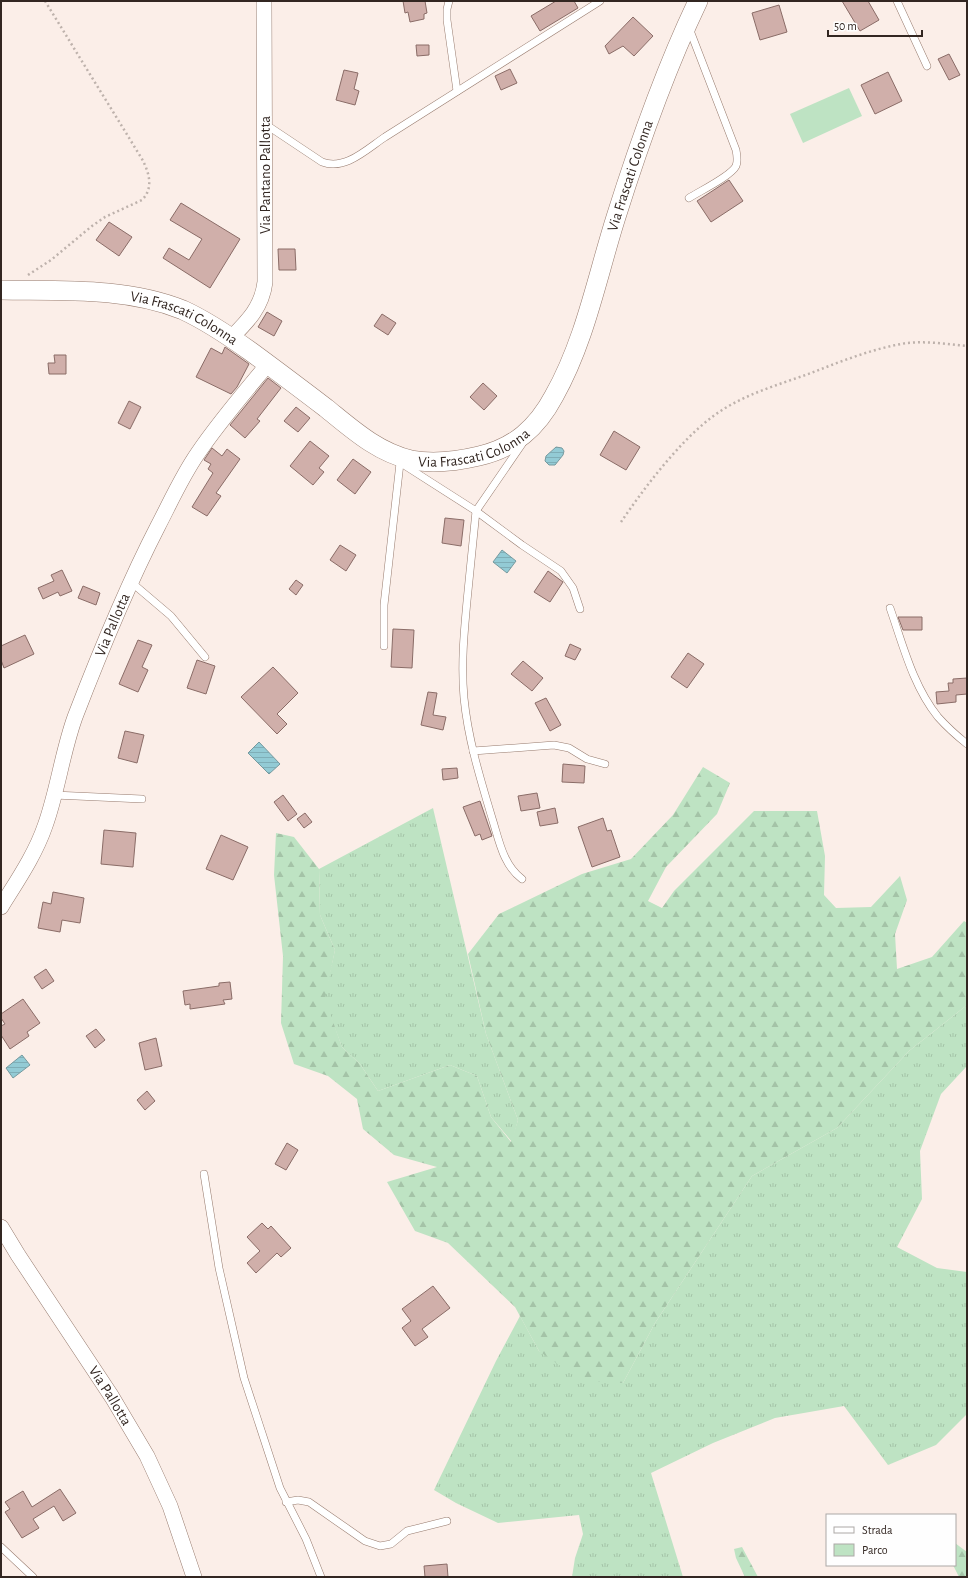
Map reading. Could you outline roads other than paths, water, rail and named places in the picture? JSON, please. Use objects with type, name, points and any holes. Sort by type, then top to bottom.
[{"type":"street","name":"Via Pantano Pallotta","points":[[231,338],[256,311],[261,302],[264,288],[264,1]]},
{"type":"street","name":"Via Frascati Colonna","points":[[1,290],[87,292],[136,297],[182,310],[209,323],[231,338],[268,364],[369,442],[386,451],[413,460],[432,462],[474,457],[498,450],[515,442],[528,431],[550,404],[563,379],[575,351],[639,147],[687,23],[698,1]]},
{"type":"street","name":"Via Pallotta","points":[[1,907],[39,841],[47,822],[62,758],[71,728],[130,582],[195,457],[213,432],[268,364]]},
{"type":"street","name":"Via Pallotta","points":[[1,1227],[112,1397],[144,1451],[170,1506],[194,1577]]},
{"type":"lane","points":[[449,1],[447,20],[457,91]]},
{"type":"lane","points":[[265,124],[322,162],[331,165],[340,164],[355,157],[600,1]]},
{"type":"lane","points":[[897,1],[927,66]]},
{"type":"lane","points":[[687,23],[736,150],[737,160],[731,172],[689,198]]},
{"type":"lane","points":[[522,879],[515,873],[507,862],[480,780],[465,710],[463,663],[476,510],[550,404]]},
{"type":"lane","points":[[369,442],[476,510],[522,545],[561,571],[573,588],[580,609]]},
{"type":"lane","points":[[384,646],[384,605],[400,463]]},
{"type":"lane","points":[[130,582],[171,616],[205,657]]},
{"type":"lane","points":[[890,608],[912,670],[925,697],[942,722],[967,744]]},
{"type":"lane","points":[[473,751],[554,745],[569,748],[587,759],[605,764]]},
{"type":"lane","points":[[54,795],[142,799]]},
{"type":"lane","points":[[204,1174],[220,1268],[240,1366],[278,1482],[286,1502],[306,1539],[321,1577]]},
{"type":"lane","points":[[286,1502],[306,1500],[365,1541],[380,1546],[391,1544],[407,1531],[447,1521]]},
{"type":"lane","points":[[1,1547],[33,1577]]},
{"type":"water","points":[[556,447],[562,448],[564,451],[563,455],[555,465],[549,465],[545,461],[546,456]]},
{"type":"water","points":[[502,550],[516,561],[507,573],[493,562]]},
{"type":"water","points":[[259,742],[280,764],[269,774],[248,753]]},
{"type":"water","points":[[22,1055],[30,1065],[13,1078],[6,1068]]}]
